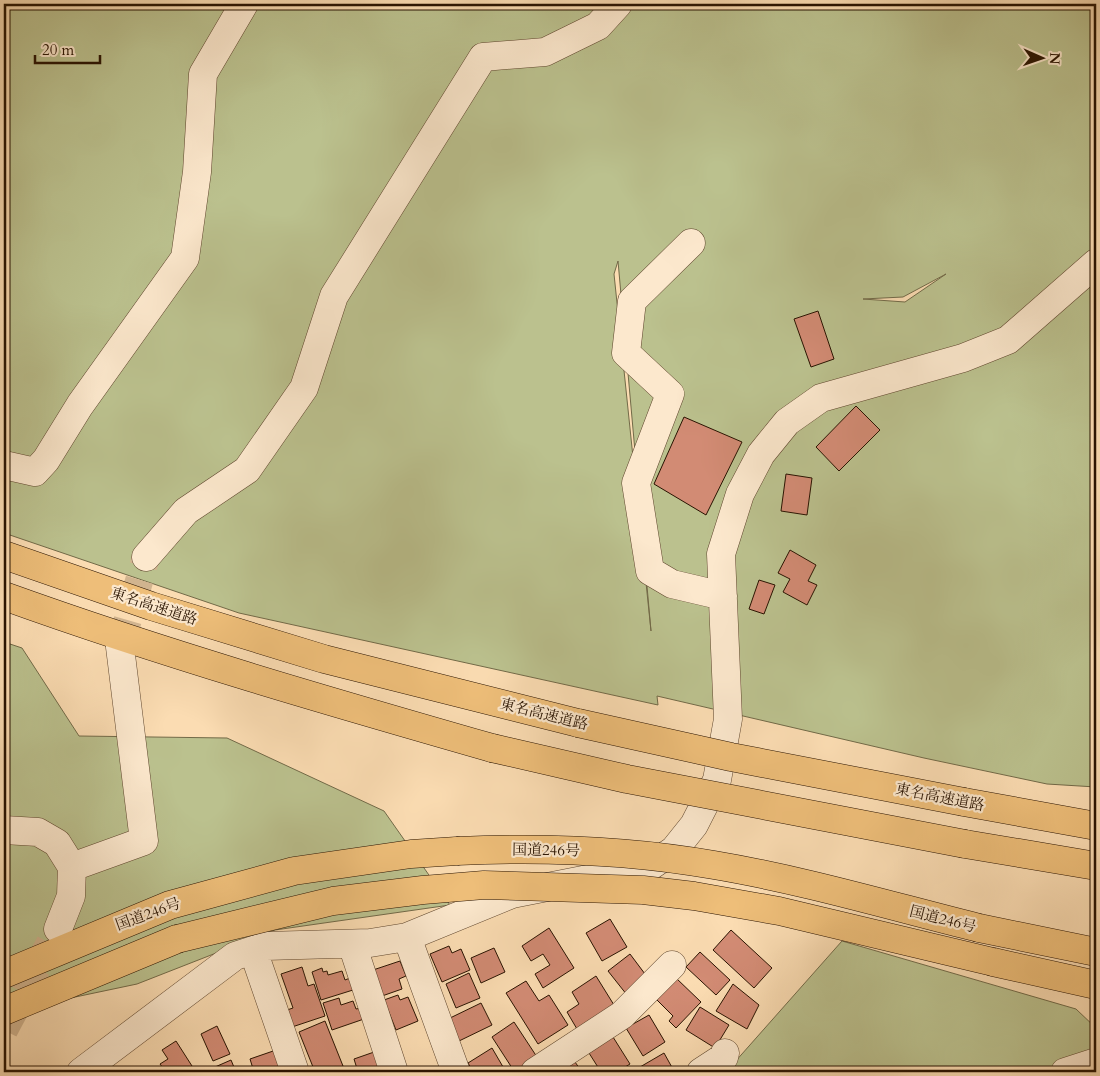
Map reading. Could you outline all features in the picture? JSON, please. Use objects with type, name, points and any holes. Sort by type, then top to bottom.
[{"type":"highway","name":"東名高速道路","points":[[4,555],[151,606],[324,659],[578,723],[731,757],[1096,826]]},
{"type":"highway","points":[[4,596],[139,644],[244,677],[492,748],[627,779],[965,844],[1096,866]]},
{"type":"highway","name":"国道246号","points":[[4,974],[170,905],[294,871],[411,854],[504,849],[592,851],[714,864],[786,879],[978,928],[1096,952]]},
{"type":"highway","name":"国道246号","points":[[4,1011],[177,939],[333,901],[484,885],[643,890],[694,896],[779,911],[1096,985]]},
{"type":"street","points":[[4,465],[35,472],[46,460],[80,405],[185,258],[196,172],[203,74],[244,4]]},
{"type":"street","points":[[146,557],[186,511],[247,470],[304,388],[334,296],[483,57],[545,52],[598,26],[618,4]]},
{"type":"street","points":[[691,243],[632,301],[626,353],[670,394],[636,483],[650,570],[672,584],[723,596]]},
{"type":"street","points":[[81,1072],[235,956],[266,946],[352,944],[407,937],[512,894],[649,867],[674,850],[694,825],[716,780],[728,719],[721,554],[740,494],[761,454],[787,422],[821,398],[963,358],[1008,340],[1096,263]]},
{"type":"street","points":[[72,867],[144,841],[120,647]]},
{"type":"street","points":[[4,830],[38,832],[57,843],[72,867],[71,896],[58,929]]},
{"type":"street","points":[[407,937],[456,1072]]},
{"type":"street","points":[[352,944],[394,1072]]},
{"type":"street","points":[[253,950],[295,1072]]},
{"type":"street","points":[[534,1072],[622,1014],[672,965]]},
{"type":"street","points":[[701,1072],[724,1057],[725,1053]]},
{"type":"street","points":[[1065,1072],[1096,1062]]},
{"type":"green space","points":[[4,4],[1096,4],[1096,787],[1047,784],[924,758],[657,696],[658,705],[239,613],[4,533]],"holes":[[[618,261],[651,631],[614,274]],[[946,274],[905,302],[863,299],[903,297]]]},
{"type":"green space","points":[[4,642],[22,648],[79,736],[227,738],[384,811],[450,905],[275,930],[137,984],[4,1012]]},
{"type":"green space","points":[[842,941],[1076,1009],[1096,1028],[1096,1072],[726,1072]]},
{"type":"building","points":[[818,311],[834,359],[811,367],[794,319]]},
{"type":"building","points":[[856,406],[880,430],[839,471],[816,447]]},
{"type":"building","points":[[684,417],[742,442],[706,515],[654,484]]},
{"type":"building","points":[[786,474],[812,478],[807,515],[781,511]]},
{"type":"building","points":[[790,550],[816,565],[808,581],[817,585],[807,605],[783,592],[790,579],[778,573]]},
{"type":"building","points":[[759,580],[775,585],[764,614],[749,609]]},
{"type":"building","points":[[610,919],[627,947],[602,961],[586,933]]},
{"type":"building","points":[[549,928],[574,968],[543,988],[535,974],[550,965],[543,954],[531,961],[522,946]]},
{"type":"building","points":[[731,930],[772,968],[754,988],[713,950]]},
{"type":"building","points":[[449,946],[452,953],[461,949],[470,970],[442,982],[430,954]]},
{"type":"building","points":[[494,948],[505,972],[481,983],[471,958]]},
{"type":"building","points":[[700,952],[730,980],[716,995],[686,967]]},
{"type":"building","points":[[630,954],[648,978],[627,995],[608,971]]},
{"type":"building","points":[[400,961],[406,976],[399,979],[402,989],[382,996],[373,970]]},
{"type":"building","points":[[302,967],[308,986],[314,984],[325,1016],[292,1027],[287,1010],[293,1008],[281,974]]},
{"type":"building","points":[[322,968],[323,972],[327,971],[328,975],[342,971],[345,980],[350,978],[353,990],[321,1000],[312,972]]},
{"type":"building","points":[[469,973],[480,998],[456,1008],[446,984]]},
{"type":"building","points":[[596,976],[614,1005],[577,1029],[567,1012],[579,1004],[572,992]]},
{"type":"building","points":[[676,978],[701,1002],[676,1028],[669,1021],[673,1016],[656,999]]},
{"type":"building","points":[[526,981],[539,1001],[549,995],[568,1025],[538,1044],[506,993]]},
{"type":"building","points":[[733,984],[759,1005],[747,1029],[716,1011]]},
{"type":"building","points":[[398,995],[400,1000],[408,997],[418,1021],[396,1030],[384,1000]]},
{"type":"building","points":[[339,998],[341,1005],[353,1001],[356,1009],[361,1008],[364,1019],[332,1030],[323,1003]]},
{"type":"building","points":[[481,1003],[492,1025],[459,1041],[448,1019]]},
{"type":"building","points":[[700,1007],[729,1025],[715,1048],[686,1030]]},
{"type":"building","points":[[649,1015],[665,1042],[643,1056],[626,1028]]},
{"type":"building","points":[[325,1021],[343,1066],[328,1072],[315,1072],[299,1032]]},
{"type":"building","points":[[514,1022],[537,1057],[514,1071],[492,1037]]},
{"type":"building","points":[[217,1026],[230,1054],[213,1061],[201,1034]]},
{"type":"building","points":[[613,1037],[630,1064],[617,1072],[601,1072],[589,1053]]},
{"type":"building","points":[[176,1041],[192,1066],[183,1072],[162,1072],[165,1071],[160,1064],[168,1059],[162,1050]]},
{"type":"building","points":[[492,1048],[506,1072],[473,1072],[468,1063]]},
{"type":"building","points":[[279,1049],[287,1072],[254,1072],[250,1059]]},
{"type":"building","points":[[377,1051],[384,1072],[358,1072],[354,1059]]},
{"type":"building","points":[[664,1053],[674,1071],[643,1072],[640,1067]]},
{"type":"building","points":[[231,1060],[236,1072],[217,1072],[215,1067]]},
{"type":"building","points":[[575,1062],[582,1072],[560,1072]]},
{"type":"tunnel","points":[[120,647],[146,557]]},
{"type":"tunnel","points":[[4,1030],[50,943]]}]
